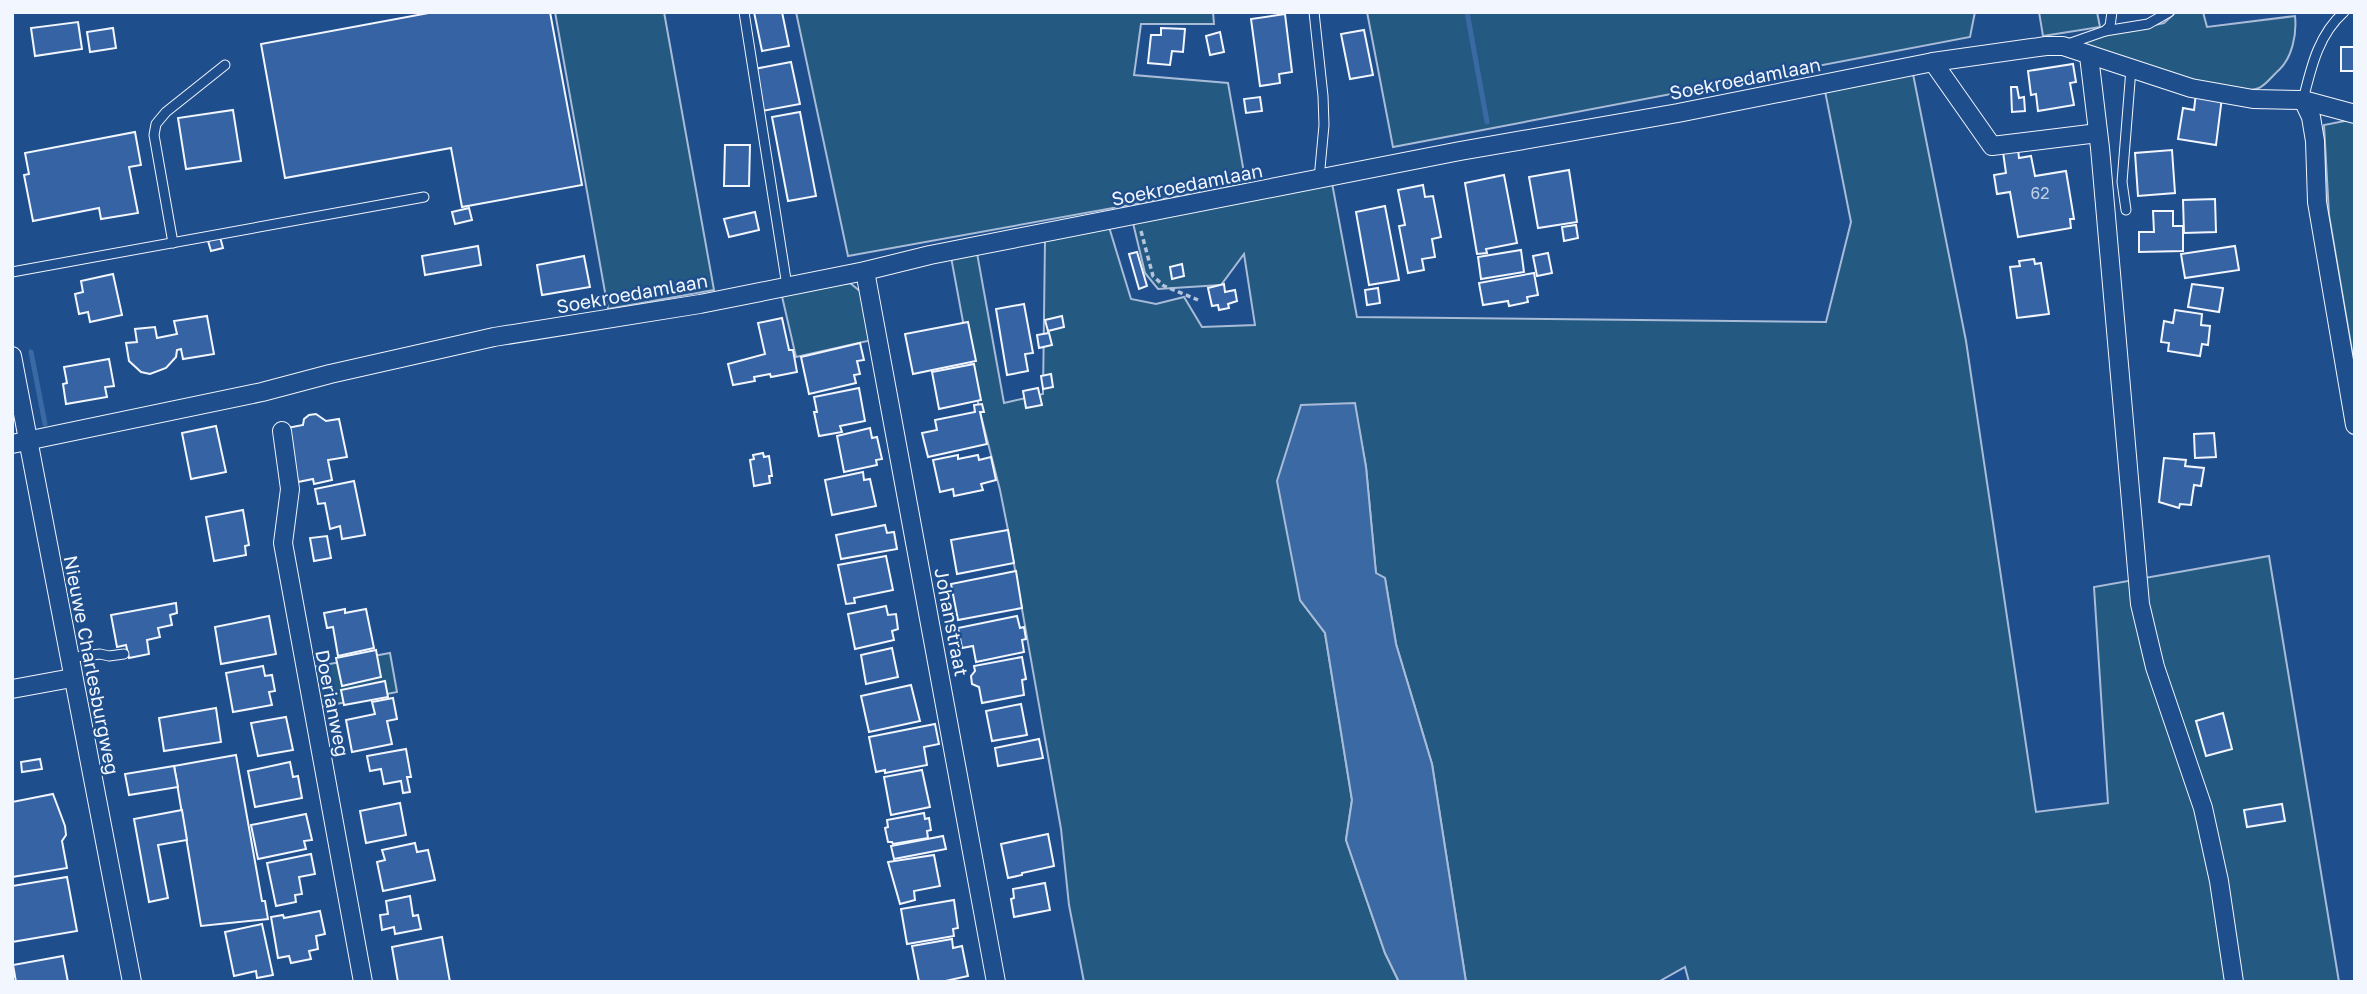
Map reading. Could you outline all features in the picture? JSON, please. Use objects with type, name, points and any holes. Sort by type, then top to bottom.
[{"type":"street","name":"Soekroedamlaan","points":[[20,442],[262,392],[494,337],[699,304],[930,255],[1460,151],[1691,110],[1933,62],[2046,46],[2063,46],[2190,88],[2253,99],[2303,100],[2355,114]]},
{"type":"street","points":[[2089,56],[2140,604],[2155,667],[2203,808],[2234,982]]},
{"type":"street","points":[[1933,62],[1992,146],[2098,132]]},
{"type":"street","points":[[2303,100],[2311,117],[2315,141],[2317,202],[2355,425]]},
{"type":"street","name":"Johanstraat","points":[[864,271],[996,982]]},
{"type":"street","name":"Nieuwe Charlesburgweg","points":[[12,356],[20,442],[68,658],[132,982]]},
{"type":"street","name":"Doerianweg","points":[[282,431],[290,489],[283,543],[363,982]]},
{"type":"street","points":[[12,689],[72,678]]},
{"type":"lane","points":[[744,12],[788,286]]},
{"type":"lane","points":[[1314,12],[1324,125],[1319,179]]},
{"type":"lane","points":[[2105,31],[2110,26],[2112,12]]},
{"type":"lane","points":[[2063,46],[2105,31],[2147,24],[2169,12]]},
{"type":"lane","points":[[2303,100],[2318,49],[2332,23],[2344,12]]},
{"type":"lane","points":[[173,243],[154,135],[156,124],[166,112],[225,65]]},
{"type":"lane","points":[[2126,210],[2122,181],[2132,69]]},
{"type":"lane","points":[[12,272],[424,197]]},
{"type":"lane","points":[[68,658],[100,653],[109,656],[124,654]]},
{"type":"path","points":[[1137,215],[1153,276],[1164,286],[1198,300]]},
{"type":"shaded area","points":[[555,12],[664,12],[714,290],[608,309]]},
{"type":"shaded area","points":[[796,12],[1213,12],[1214,24],[1141,24],[1134,75],[1228,83],[1246,184],[848,256]]},
{"type":"shaded area","points":[[1367,12],[1975,12],[1970,37],[1393,147]]},
{"type":"shaded area","points":[[2039,12],[2097,12],[2100,27],[2043,36]]},
{"type":"shaded area","points":[[2176,12],[2203,12],[2207,27],[2295,16],[2293,45],[2284,65],[2267,82],[2259,88],[2244,91],[2165,75],[2068,43],[2164,23]]},
{"type":"shaded area","points":[[1913,74],[1966,341],[2036,812],[2108,803],[2094,587],[2269,556],[2339,982],[1689,982],[1685,967],[1658,982],[1466,982],[1432,764],[1396,644],[1385,579],[1376,574],[1366,467],[1354,403],[1300,600],[1325,633],[1352,800],[1346,840],[1385,953],[1399,982],[1084,982],[1069,905],[1061,829],[1008,530],[979,408],[951,257],[977,253],[1004,403],[1043,394],[1045,239],[1109,227],[1131,299],[1156,304],[1184,297],[1202,327],[1255,325],[1244,254],[1221,285],[1158,289],[1145,273],[1133,223],[1332,183],[1357,317],[1826,322],[1851,222],[1825,91]]},
{"type":"shaded area","points":[[2355,119],[2355,369],[2329,215],[2324,125]]},
{"type":"shaded area","points":[[850,283],[861,292],[872,340],[796,357],[781,292]]},
{"type":"shaded area","points":[[1355,403],[1366,467],[1376,573],[1385,578],[1396,644],[1432,764],[1466,982],[1399,982],[1385,953],[1346,840],[1352,800],[1325,633],[1300,600],[1277,481],[1301,405]]},
{"type":"shaded area","points":[[390,653],[397,692],[321,707],[313,667]]},
{"type":"building","points":[[434,12],[550,12],[582,185],[462,207],[451,148],[285,178],[261,44]]},
{"type":"building","points":[[754,12],[782,12],[789,46],[762,51]]},
{"type":"building","points":[[1285,14],[1292,72],[1279,74],[1280,83],[1260,86],[1251,19]]},
{"type":"building","points":[[78,22],[82,49],[35,56],[31,28]]},
{"type":"building","points":[[113,28],[116,48],[90,52],[87,32]]},
{"type":"building","points":[[1161,28],[1185,29],[1183,52],[1172,51],[1170,65],[1148,63],[1151,35],[1161,35]]},
{"type":"building","points":[[1364,30],[1373,75],[1350,79],[1341,34]]},
{"type":"building","points":[[1220,32],[1224,52],[1210,55],[1206,36]]},
{"type":"building","points":[[2341,47],[2355,47],[2355,71],[2341,71]]},
{"type":"building","points":[[791,62],[800,104],[762,111],[754,69]]},
{"type":"building","points":[[2073,64],[2076,82],[2070,83],[2074,105],[2038,111],[2036,94],[2031,95],[2028,71]]},
{"type":"building","points":[[2011,87],[2017,87],[2019,98],[2024,97],[2025,111],[2012,112]]},
{"type":"building","points":[[2196,93],[2222,97],[2216,145],[2178,139],[2183,108],[2194,110]]},
{"type":"building","points":[[1260,97],[1262,111],[1246,113],[1244,99]]},
{"type":"building","points":[[233,110],[241,161],[186,169],[178,118]]},
{"type":"building","points":[[800,112],[816,196],[788,201],[772,117]]},
{"type":"building","points":[[135,132],[141,165],[129,167],[138,213],[101,219],[99,208],[33,221],[24,175],[29,174],[25,153]]},
{"type":"building","points":[[725,145],[750,145],[749,186],[724,186]]},
{"type":"building","points":[[2018,149],[2019,158],[2031,156],[2035,176],[2066,171],[2074,219],[2070,219],[2071,228],[2018,237],[2010,192],[1997,194],[1994,175],[2006,173],[2003,152]]},
{"type":"building","points":[[2172,150],[2175,193],[2138,196],[2135,153]]},
{"type":"building","points":[[1569,170],[1577,222],[1538,228],[1529,177]]},
{"type":"building","points":[[1504,175],[1517,243],[1486,249],[1487,253],[1477,254],[1465,183]]},
{"type":"building","points":[[1423,185],[1425,197],[1433,196],[1441,237],[1432,239],[1435,257],[1422,259],[1424,270],[1408,273],[1399,226],[1405,225],[1398,190]]},
{"type":"building","points":[[2215,199],[2216,232],[2184,233],[2183,200]]},
{"type":"building","points":[[1385,206],[1399,280],[1369,285],[1356,212]]},
{"type":"building","points":[[469,208],[472,220],[455,224],[452,212]]},
{"type":"building","points":[[2153,211],[2173,211],[2173,226],[2183,226],[2183,251],[2139,252],[2139,232],[2154,232]]},
{"type":"building","points":[[755,212],[759,230],[729,237],[724,219]]},
{"type":"building","points":[[1576,225],[1578,238],[1564,241],[1562,227]]},
{"type":"building","points":[[220,237],[223,248],[211,251],[208,241]]},
{"type":"building","points":[[478,246],[481,265],[425,275],[422,256]]},
{"type":"building","points":[[2235,246],[2239,270],[2185,278],[2181,254]]},
{"type":"building","points":[[1521,250],[1524,272],[1481,279],[1478,257]]},
{"type":"building","points":[[1137,252],[1147,286],[1139,289],[1129,254]]},
{"type":"building","points":[[1548,253],[1552,273],[1537,276],[1533,256]]},
{"type":"building","points":[[584,256],[590,287],[542,295],[537,265]]},
{"type":"building","points":[[2034,259],[2035,264],[2041,263],[2049,314],[2017,318],[2010,267],[2020,266],[2019,261]]},
{"type":"building","points":[[1182,264],[1184,276],[1172,279],[1170,267]]},
{"type":"building","points":[[1534,273],[1538,295],[1527,297],[1528,302],[1509,306],[1508,301],[1483,305],[1479,283]]},
{"type":"building","points":[[113,274],[122,315],[90,322],[88,312],[79,314],[75,294],[83,292],[81,281]]},
{"type":"building","points":[[1224,284],[1225,292],[1235,290],[1237,301],[1228,304],[1229,308],[1219,310],[1218,305],[1212,306],[1208,288]]},
{"type":"building","points":[[2192,284],[2223,288],[2219,312],[2188,307]]},
{"type":"building","points":[[1378,288],[1380,303],[1367,305],[1365,290]]},
{"type":"building","points":[[1024,304],[1033,353],[1025,354],[1028,371],[1007,375],[996,309]]},
{"type":"building","points":[[2175,310],[2202,314],[2201,325],[2210,326],[2208,345],[2202,344],[2200,356],[2168,351],[2169,343],[2161,342],[2164,321],[2173,323]]},
{"type":"building","points":[[207,316],[214,354],[183,359],[181,349],[177,350],[176,357],[166,368],[150,374],[141,372],[129,361],[126,343],[137,342],[135,329],[155,327],[157,338],[177,334],[174,321]]},
{"type":"building","points":[[1062,316],[1064,327],[1048,331],[1045,320]]},
{"type":"building","points":[[782,318],[797,372],[754,377],[755,381],[733,385],[728,364],[765,354],[758,323]]},
{"type":"building","points":[[968,322],[976,361],[913,374],[905,334]]},
{"type":"building","points":[[1049,333],[1052,345],[1039,348],[1037,335]]},
{"type":"building","points":[[860,343],[864,360],[857,361],[860,374],[854,375],[856,383],[809,394],[801,357]]},
{"type":"building","points":[[109,359],[114,386],[105,387],[107,397],[66,404],[63,384],[67,383],[64,367]]},
{"type":"building","points":[[974,364],[981,400],[939,409],[932,372]]},
{"type":"building","points":[[1051,374],[1053,387],[1043,389],[1041,376]]},
{"type":"building","points":[[859,388],[865,421],[840,426],[842,432],[819,436],[814,397]]},
{"type":"building","points":[[1038,388],[1042,405],[1026,408],[1023,391]]},
{"type":"building","points":[[982,404],[984,412],[980,412],[987,444],[928,457],[922,433],[937,430],[935,420],[975,412],[974,405]]},
{"type":"building","points":[[316,414],[326,421],[339,419],[347,457],[328,460],[332,480],[314,484],[313,479],[298,482],[287,428],[303,425],[304,419]]},
{"type":"building","points":[[216,426],[226,472],[191,479],[182,433]]},
{"type":"building","points":[[870,428],[872,438],[877,437],[882,459],[876,460],[877,465],[844,472],[837,436]]},
{"type":"building","points":[[2214,433],[2216,457],[2195,458],[2194,434]]},
{"type":"building","points":[[763,453],[764,457],[769,456],[772,476],[769,476],[770,483],[754,486],[750,460],[754,459],[753,455]]},
{"type":"building","points":[[958,455],[958,459],[978,455],[979,460],[991,457],[996,480],[981,484],[983,490],[954,496],[953,489],[940,492],[933,460]]},
{"type":"building","points":[[2164,458],[2186,460],[2185,466],[2204,468],[2201,486],[2194,485],[2191,505],[2180,504],[2179,508],[2159,502]]},
{"type":"building","points":[[863,472],[864,480],[870,479],[876,506],[832,515],[825,480]]},
{"type":"building","points":[[354,481],[365,535],[342,539],[340,526],[330,529],[325,503],[318,504],[315,489]]},
{"type":"building","points":[[243,510],[249,545],[245,546],[246,555],[214,561],[206,517]]},
{"type":"building","points":[[885,525],[887,533],[894,532],[897,549],[841,559],[836,535]]},
{"type":"building","points":[[1008,530],[1014,563],[957,574],[951,540]]},
{"type":"building","points":[[327,536],[331,558],[314,561],[310,538]]},
{"type":"building","points":[[886,556],[893,590],[854,598],[855,603],[846,604],[838,565]]},
{"type":"building","points":[[1016,571],[1022,608],[958,620],[951,584]]},
{"type":"building","points":[[176,603],[177,613],[170,615],[172,625],[158,628],[160,637],[147,640],[149,654],[129,658],[126,645],[117,647],[111,615]]},
{"type":"building","points":[[886,606],[888,615],[896,614],[898,629],[892,631],[894,640],[855,649],[848,614]]},
{"type":"building","points":[[345,609],[345,613],[366,609],[374,648],[338,656],[333,627],[327,628],[324,613]]},
{"type":"building","points":[[269,616],[276,654],[221,664],[215,627]]},
{"type":"building","points":[[1017,616],[1020,628],[1024,627],[1024,652],[976,662],[973,646],[962,648],[958,628]]},
{"type":"building","points":[[892,648],[898,677],[866,684],[861,655]]},
{"type":"building","points":[[376,650],[381,677],[342,686],[336,658]]},
{"type":"building","points":[[1022,657],[1026,679],[1022,680],[1024,695],[982,703],[979,687],[972,684],[974,666]]},
{"type":"building","points":[[263,666],[265,676],[272,675],[275,691],[269,692],[272,705],[233,712],[226,673]]},
{"type":"building","points":[[385,681],[388,697],[344,705],[341,690]]},
{"type":"building","points":[[911,685],[920,721],[869,732],[861,696]]},
{"type":"building","points":[[393,698],[397,719],[387,721],[392,744],[352,752],[346,720],[375,714],[372,702]]},
{"type":"building","points":[[1021,704],[1027,735],[992,741],[986,711]]},
{"type":"building","points":[[216,708],[221,742],[164,751],[159,718]]},
{"type":"building","points":[[2223,713],[2232,749],[2206,756],[2196,721]]},
{"type":"building","points":[[286,717],[293,750],[258,756],[251,723]]},
{"type":"building","points":[[935,724],[939,744],[924,747],[927,765],[885,773],[885,770],[876,772],[869,737]]},
{"type":"building","points":[[1039,739],[1043,758],[998,766],[995,748]]},
{"type":"building","points":[[406,749],[411,777],[407,777],[410,792],[403,793],[401,781],[384,784],[381,769],[370,771],[367,756]]},
{"type":"building","points":[[236,755],[262,901],[265,901],[268,919],[201,926],[174,766]]},
{"type":"building","points":[[40,759],[42,769],[22,772],[21,762]]},
{"type":"building","points":[[290,762],[293,777],[298,776],[302,798],[255,807],[248,771]]},
{"type":"building","points":[[174,766],[178,787],[129,795],[125,774]]},
{"type":"building","points":[[922,770],[930,807],[891,815],[884,777]]},
{"type":"building","points":[[53,794],[65,826],[66,835],[62,841],[67,868],[12,877],[12,802]]},
{"type":"building","points":[[400,803],[406,835],[366,843],[360,811]]},
{"type":"building","points":[[2282,804],[2285,821],[2247,827],[2244,810]]},
{"type":"building","points":[[182,810],[187,840],[158,845],[168,898],[149,902],[134,819]]},
{"type":"building","points":[[924,813],[925,819],[929,818],[931,830],[927,831],[928,838],[893,844],[888,842],[885,828],[888,827],[887,820]]},
{"type":"building","points":[[306,814],[312,840],[304,841],[306,849],[258,859],[251,825]]},
{"type":"building","points":[[1048,834],[1054,866],[1008,878],[1001,844]]},
{"type":"building","points":[[943,836],[946,849],[894,859],[891,846]]},
{"type":"building","points":[[415,843],[417,852],[428,850],[435,880],[383,891],[377,862],[385,860],[382,850]]},
{"type":"building","points":[[311,854],[315,874],[299,877],[302,894],[295,895],[296,902],[276,906],[267,863]]},
{"type":"building","points":[[934,855],[940,886],[914,891],[915,900],[900,904],[888,862]]},
{"type":"building","points":[[67,877],[77,931],[12,942],[12,886]]},
{"type":"building","points":[[1045,883],[1050,910],[1014,917],[1011,899],[1014,898],[1013,889]]},
{"type":"building","points":[[410,896],[413,916],[418,915],[421,929],[395,934],[394,927],[382,930],[380,915],[388,914],[386,901]]},
{"type":"building","points":[[954,900],[958,928],[953,929],[954,936],[907,944],[901,909]]},
{"type":"building","points":[[320,911],[325,934],[316,936],[318,949],[309,951],[311,959],[291,963],[289,956],[278,958],[271,917],[283,915],[284,918]]},
{"type":"building","points":[[262,924],[273,975],[257,978],[256,971],[234,976],[225,932]]},
{"type":"building","points":[[442,937],[450,982],[398,982],[392,947]]},
{"type":"building","points":[[952,939],[953,948],[962,946],[968,976],[941,982],[919,982],[912,946]]},
{"type":"building","points":[[63,956],[68,982],[16,982],[13,965]]},
{"type":"waterway","points":[[1467,12],[1487,122]]},
{"type":"waterway","points":[[31,352],[45,424]]}]
